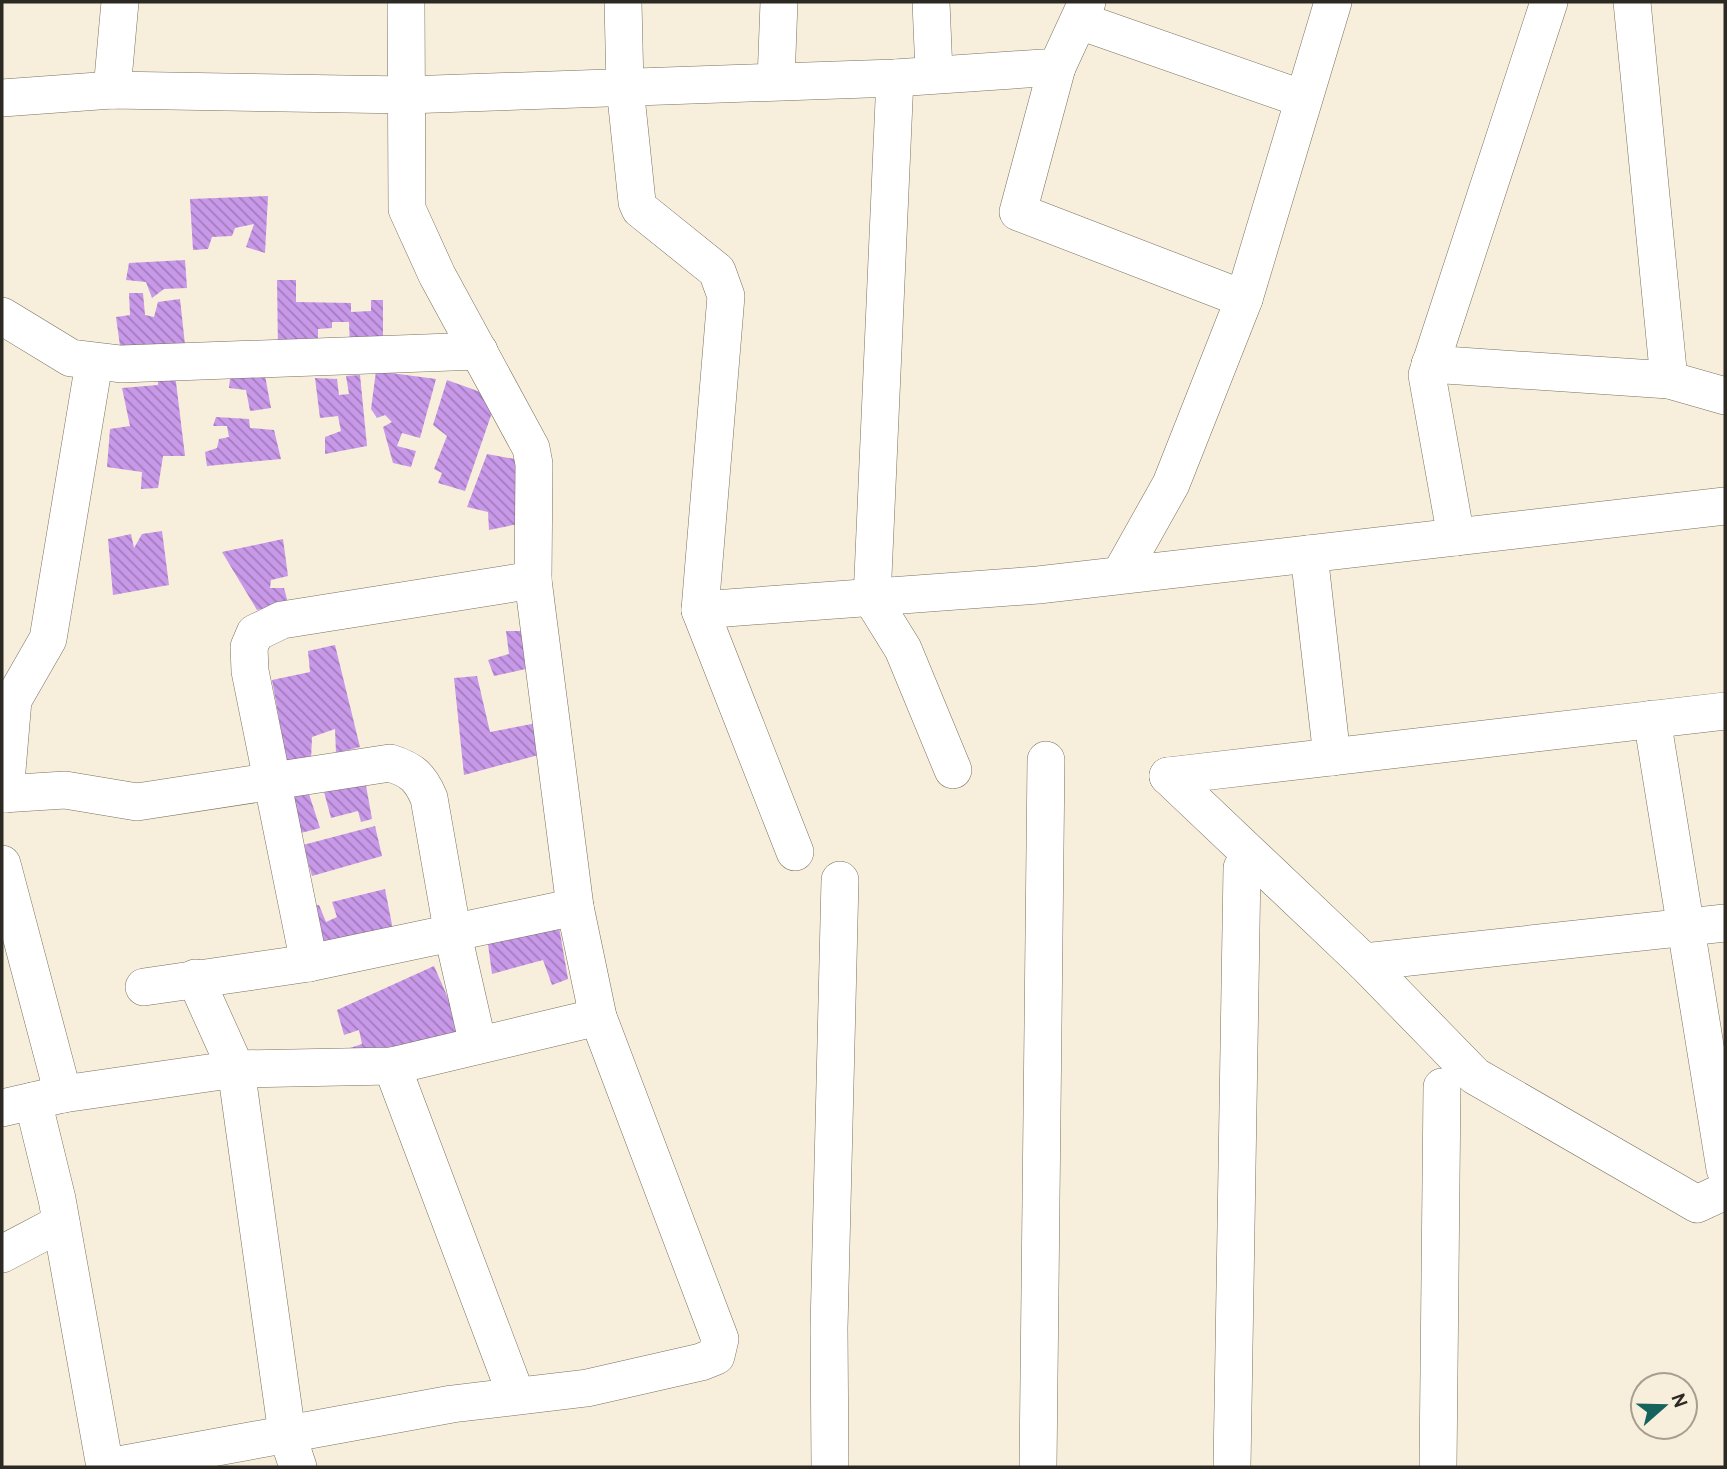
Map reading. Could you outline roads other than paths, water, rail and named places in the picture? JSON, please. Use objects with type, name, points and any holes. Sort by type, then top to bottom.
[{"type":"street","points":[[112,90],[120,2]]},
{"type":"street","points":[[2,864],[33,1101],[61,1223],[106,1467],[292,1451],[516,1395],[587,1388],[702,1362],[716,1356],[720,1339],[598,1017],[575,907],[533,580],[534,464],[531,448],[437,275],[407,209],[406,2]]},
{"type":"street","points":[[622,2],[625,87],[637,202],[640,209],[717,271],[726,296],[700,610],[795,852]]},
{"type":"street","points":[[776,80],[779,2]]},
{"type":"street","points":[[932,2],[934,73]]},
{"type":"street","points":[[1120,575],[1171,484],[1244,299],[1333,2]]},
{"type":"street","points":[[1456,537],[1427,375],[1549,2]]},
{"type":"street","points":[[1632,2],[1669,380]]},
{"type":"street","points":[[1244,299],[1018,212],[1057,67],[1084,11],[1303,99]]},
{"type":"street","points":[[2,98],[112,90],[406,95],[776,80],[895,78],[934,73],[1057,67]]},
{"type":"street","points":[[895,78],[872,599],[903,649],[953,770]]},
{"type":"street","points":[[2,316],[71,358],[121,365],[479,351]]},
{"type":"street","points":[[94,363],[48,639],[13,700],[4,794],[65,790],[137,802],[390,763],[420,777],[429,798],[453,935],[478,1045]]},
{"type":"street","points":[[1430,364],[1669,380],[1725,396]]},
{"type":"street","points":[[700,610],[872,599],[1120,575],[1725,506]]},
{"type":"street","points":[[1309,554],[1332,757]]},
{"type":"street","points":[[309,963],[250,671],[249,647],[255,633],[282,620],[533,580]]},
{"type":"street","points":[[1725,711],[1168,776],[1364,962],[1475,1076],[1697,1204],[1725,1191]]},
{"type":"street","points":[[1652,719],[1722,1132],[1725,1169]]},
{"type":"street","points":[[1038,1467],[1046,760]]},
{"type":"street","points":[[1232,1467],[1242,868]]},
{"type":"street","points":[[830,1467],[829,1328],[840,880]]},
{"type":"street","points":[[144,987],[309,963],[453,935],[575,907]]},
{"type":"street","points":[[1364,962],[1725,923]]},
{"type":"street","points":[[195,978],[236,1069],[292,1451]]},
{"type":"street","points":[[33,1101],[236,1069],[392,1066],[598,1017]]},
{"type":"street","points":[[392,1066],[516,1395]]},
{"type":"street","points":[[1438,1467],[1442,1087]]},
{"type":"street","points":[[2,1254],[61,1223]]}]
